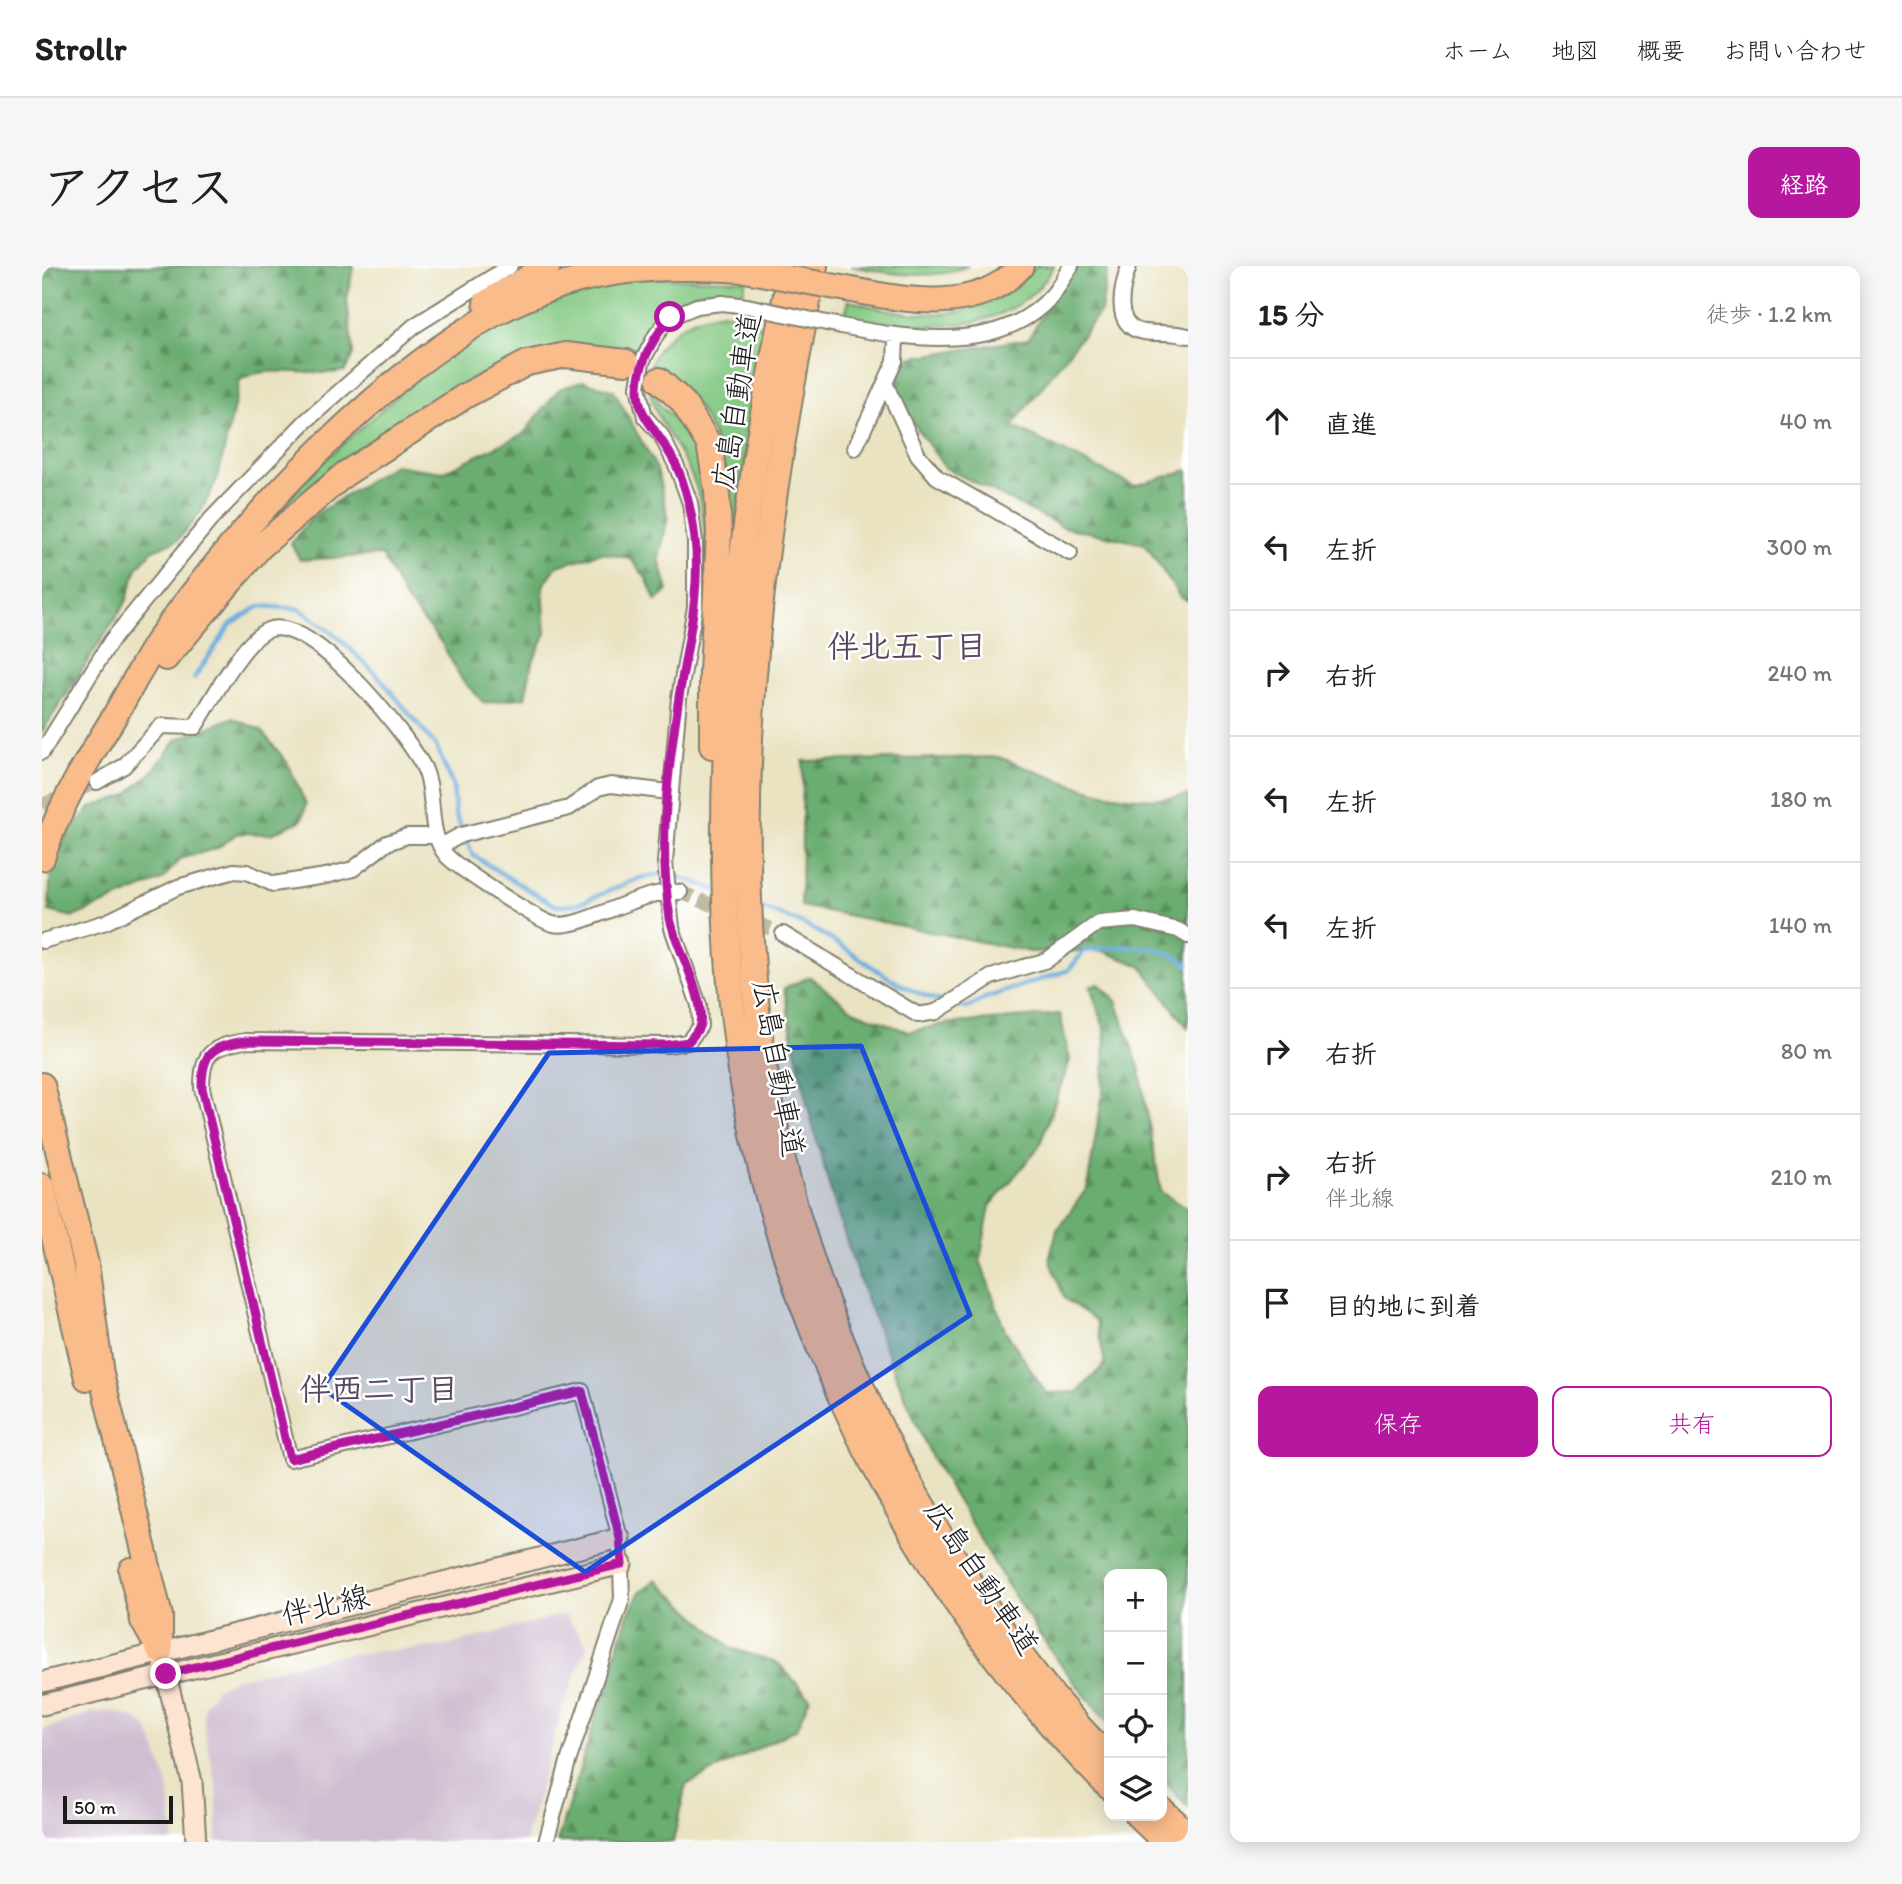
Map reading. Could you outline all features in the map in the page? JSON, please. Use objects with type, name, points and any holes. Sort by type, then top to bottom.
[{"type":"highway","points":[[42,823],[63,775],[161,613],[222,538],[289,464],[357,399],[425,344],[503,292],[548,266]]},
{"type":"highway","points":[[503,292],[586,266]]},
{"type":"highway","points":[[42,858],[86,782],[172,620],[231,546],[295,475],[379,396],[463,333],[510,306],[561,285],[638,268],[687,266],[745,270],[848,283],[934,287],[960,284],[986,275],[1000,266]]},
{"type":"highway","points":[[794,266],[901,299],[961,298],[990,289],[1021,266]]},
{"type":"highway","name":"広島自動車道","points":[[794,266],[766,403],[736,626],[726,815],[726,925],[735,1024],[755,1134],[775,1217],[806,1309],[845,1405],[888,1493],[943,1584],[1002,1668],[1104,1782]]},
{"type":"highway","name":"広島自動車道","points":[[815,266],[789,402],[759,624],[748,817],[750,927],[758,1023],[797,1210],[827,1302],[861,1386],[910,1485],[967,1580],[1027,1661],[1104,1752]]},
{"type":"highway","points":[[789,402],[825,266]]},
{"type":"highway","points":[[86,782],[186,631],[260,547],[345,474],[465,396],[527,363],[566,355],[626,362]]},
{"type":"highway","points":[[659,380],[682,401],[709,444],[717,490],[719,533],[712,672],[712,747],[726,925]]},
{"type":"highway","points":[[42,1085],[86,1264],[100,1374],[160,1616],[163,1662]]},
{"type":"highway","points":[[42,1186],[143,1621],[163,1662]]},
{"type":"highway","points":[[1167,1815],[1188,1834]]},
{"type":"highway","points":[[1143,1821],[1165,1842]]},
{"type":"street","points":[[42,751],[111,641],[222,508],[306,421],[414,326],[510,266]]},
{"type":"street","points":[[546,1842],[568,1762],[622,1599],[620,1538],[582,1391],[290,1459],[202,1088],[202,1069],[209,1054],[221,1045],[245,1041],[667,1045],[688,1042],[700,1026],[699,1005],[672,928],[668,792],[679,698],[695,607],[695,542],[690,503],[677,467],[661,435],[645,417],[638,387],[642,362],[656,335],[670,317],[697,306],[722,303],[896,337],[936,339],[981,334],[1021,320],[1053,295],[1071,266]]},
{"type":"street","points":[[1129,266],[1121,290],[1121,311],[1127,321],[1140,332],[1175,333],[1188,337]]},
{"type":"street","points":[[855,448],[895,362],[896,337]]},
{"type":"street","points":[[885,383],[918,455],[937,477],[1070,553]]},
{"type":"street","points":[[86,782],[124,766],[161,726],[195,727],[252,642],[269,630],[280,629],[296,632],[331,656],[369,694],[422,764],[428,780],[438,841],[466,872],[552,925],[570,923],[673,891]]},
{"type":"street","points":[[43,941],[106,922],[178,887],[234,871],[247,872],[273,884],[326,876],[353,869],[387,843],[407,836],[438,841],[569,808],[598,788],[611,785],[668,792]]},
{"type":"street","points":[[783,934],[918,1015],[936,1012],[991,977],[1047,960],[1098,923],[1135,920],[1178,930],[1188,936]]},
{"type":"street","name":"伴北線","points":[[42,1705],[163,1662],[620,1538]]},
{"type":"street","name":"伴北線","points":[[42,1682],[163,1662],[622,1564]]},
{"type":"street","points":[[163,1662],[192,1782],[196,1842]]},
{"type":"highlighted area","points":[[861,1046],[970,1315],[585,1572],[322,1388],[549,1053]]},
{"type":"shaded area","points":[[564,1614],[588,1645],[562,1709],[525,1842],[217,1842],[217,1787],[204,1728],[204,1706],[217,1688],[235,1679],[340,1655],[446,1646]]},
{"type":"shaded area","points":[[111,1711],[138,1719],[149,1730],[168,1784],[174,1842],[42,1842],[42,1730],[91,1713]]},
{"type":"green space","points":[[42,266],[354,266],[347,299],[353,354],[345,371],[262,372],[240,380],[218,477],[201,512],[178,540],[153,550],[137,568],[126,602],[42,732]]},
{"type":"green space","points":[[851,266],[968,266],[954,271],[910,275]]},
{"type":"green space","points":[[1036,266],[1054,266],[1036,290],[1014,307],[988,318],[931,326],[844,316],[849,300],[874,307],[924,314],[973,308],[996,299],[1017,285]]},
{"type":"green space","points":[[1071,266],[1108,266],[1101,311],[1012,426],[1134,486],[1188,470],[1188,601],[1180,597],[1145,544],[1064,527],[945,468],[885,383],[909,358],[1028,339]]},
{"type":"green space","points":[[634,278],[746,280],[743,294],[710,291],[681,300],[662,315],[632,353],[477,376],[399,421],[330,469],[273,518],[299,483],[434,363],[537,303]]},
{"type":"green space","points":[[723,312],[745,315],[746,327],[767,324],[753,399],[736,528],[729,527],[719,458],[706,421],[696,404],[660,368],[654,383],[654,394],[658,403],[690,434],[703,462],[709,514],[705,583],[702,510],[696,487],[689,469],[658,415],[648,380],[652,362],[663,343],[676,330],[705,316]]},
{"type":"green space","points":[[583,381],[614,391],[657,469],[668,517],[659,559],[668,591],[656,601],[647,580],[630,558],[601,553],[557,566],[543,586],[546,633],[532,663],[525,697],[484,703],[462,680],[441,642],[405,599],[382,555],[300,560],[291,543],[313,516],[394,465],[443,472],[523,434],[559,389]]},
{"type":"green space","points":[[232,718],[261,730],[287,762],[306,804],[302,820],[271,834],[238,833],[217,848],[180,859],[162,880],[73,917],[49,911],[50,877],[64,838],[91,807],[125,796],[151,773],[177,739]]},
{"type":"green space","points":[[998,757],[1068,783],[1115,795],[1163,798],[1188,795],[1188,1028],[1141,966],[1103,951],[1031,952],[801,906],[803,761]]},
{"type":"green space","points":[[810,977],[853,1010],[908,1032],[945,1024],[1060,1014],[1070,1060],[1039,1147],[990,1206],[980,1260],[1005,1330],[1046,1393],[1078,1392],[1105,1364],[1096,1320],[1065,1299],[1049,1259],[1057,1230],[1087,1188],[1103,1092],[1105,1031],[1090,986],[1099,984],[1116,1001],[1139,1067],[1161,1192],[1188,1209],[1188,1807],[1167,1784],[1167,1569],[1104,1569],[1104,1717],[1073,1681],[1025,1613],[944,1480],[924,1441],[879,1331],[839,1219],[807,1104],[784,988]]},
{"type":"green space","points":[[656,1579],[731,1648],[778,1663],[810,1698],[796,1729],[686,1785],[673,1842],[557,1842],[628,1614],[640,1592]]},
{"type":"waterway","points":[[194,678],[231,624],[260,606],[300,609],[339,638],[379,677],[436,746],[453,786],[455,813],[473,855],[556,906],[577,904],[640,878],[668,873],[716,890]]},
{"type":"waterway","points":[[757,906],[807,926],[907,988],[944,1002]]},
{"type":"waterway","points":[[953,1005],[967,1008],[985,998],[1069,970],[1084,951],[1138,947],[1165,952],[1188,965]]},
{"type":"tunnel","points":[[42,805],[97,782]]},
{"type":"tunnel","points":[[680,892],[783,934]]},
{"type":"district","name":"伴北五丁目","points":[[907,646]]},
{"type":"district","name":"伴西二丁目","points":[[379,1389]]},
{"type":"route","points":[[166,1674],[622,1564],[620,1538],[582,1391],[290,1459],[202,1088],[202,1069],[209,1054],[221,1045],[245,1041],[667,1045],[688,1042],[700,1026],[699,1005],[672,928],[665,862],[668,792],[679,698],[695,607],[695,542],[690,503],[677,467],[661,435],[645,417],[638,387],[642,362],[656,335],[670,317]]}]
